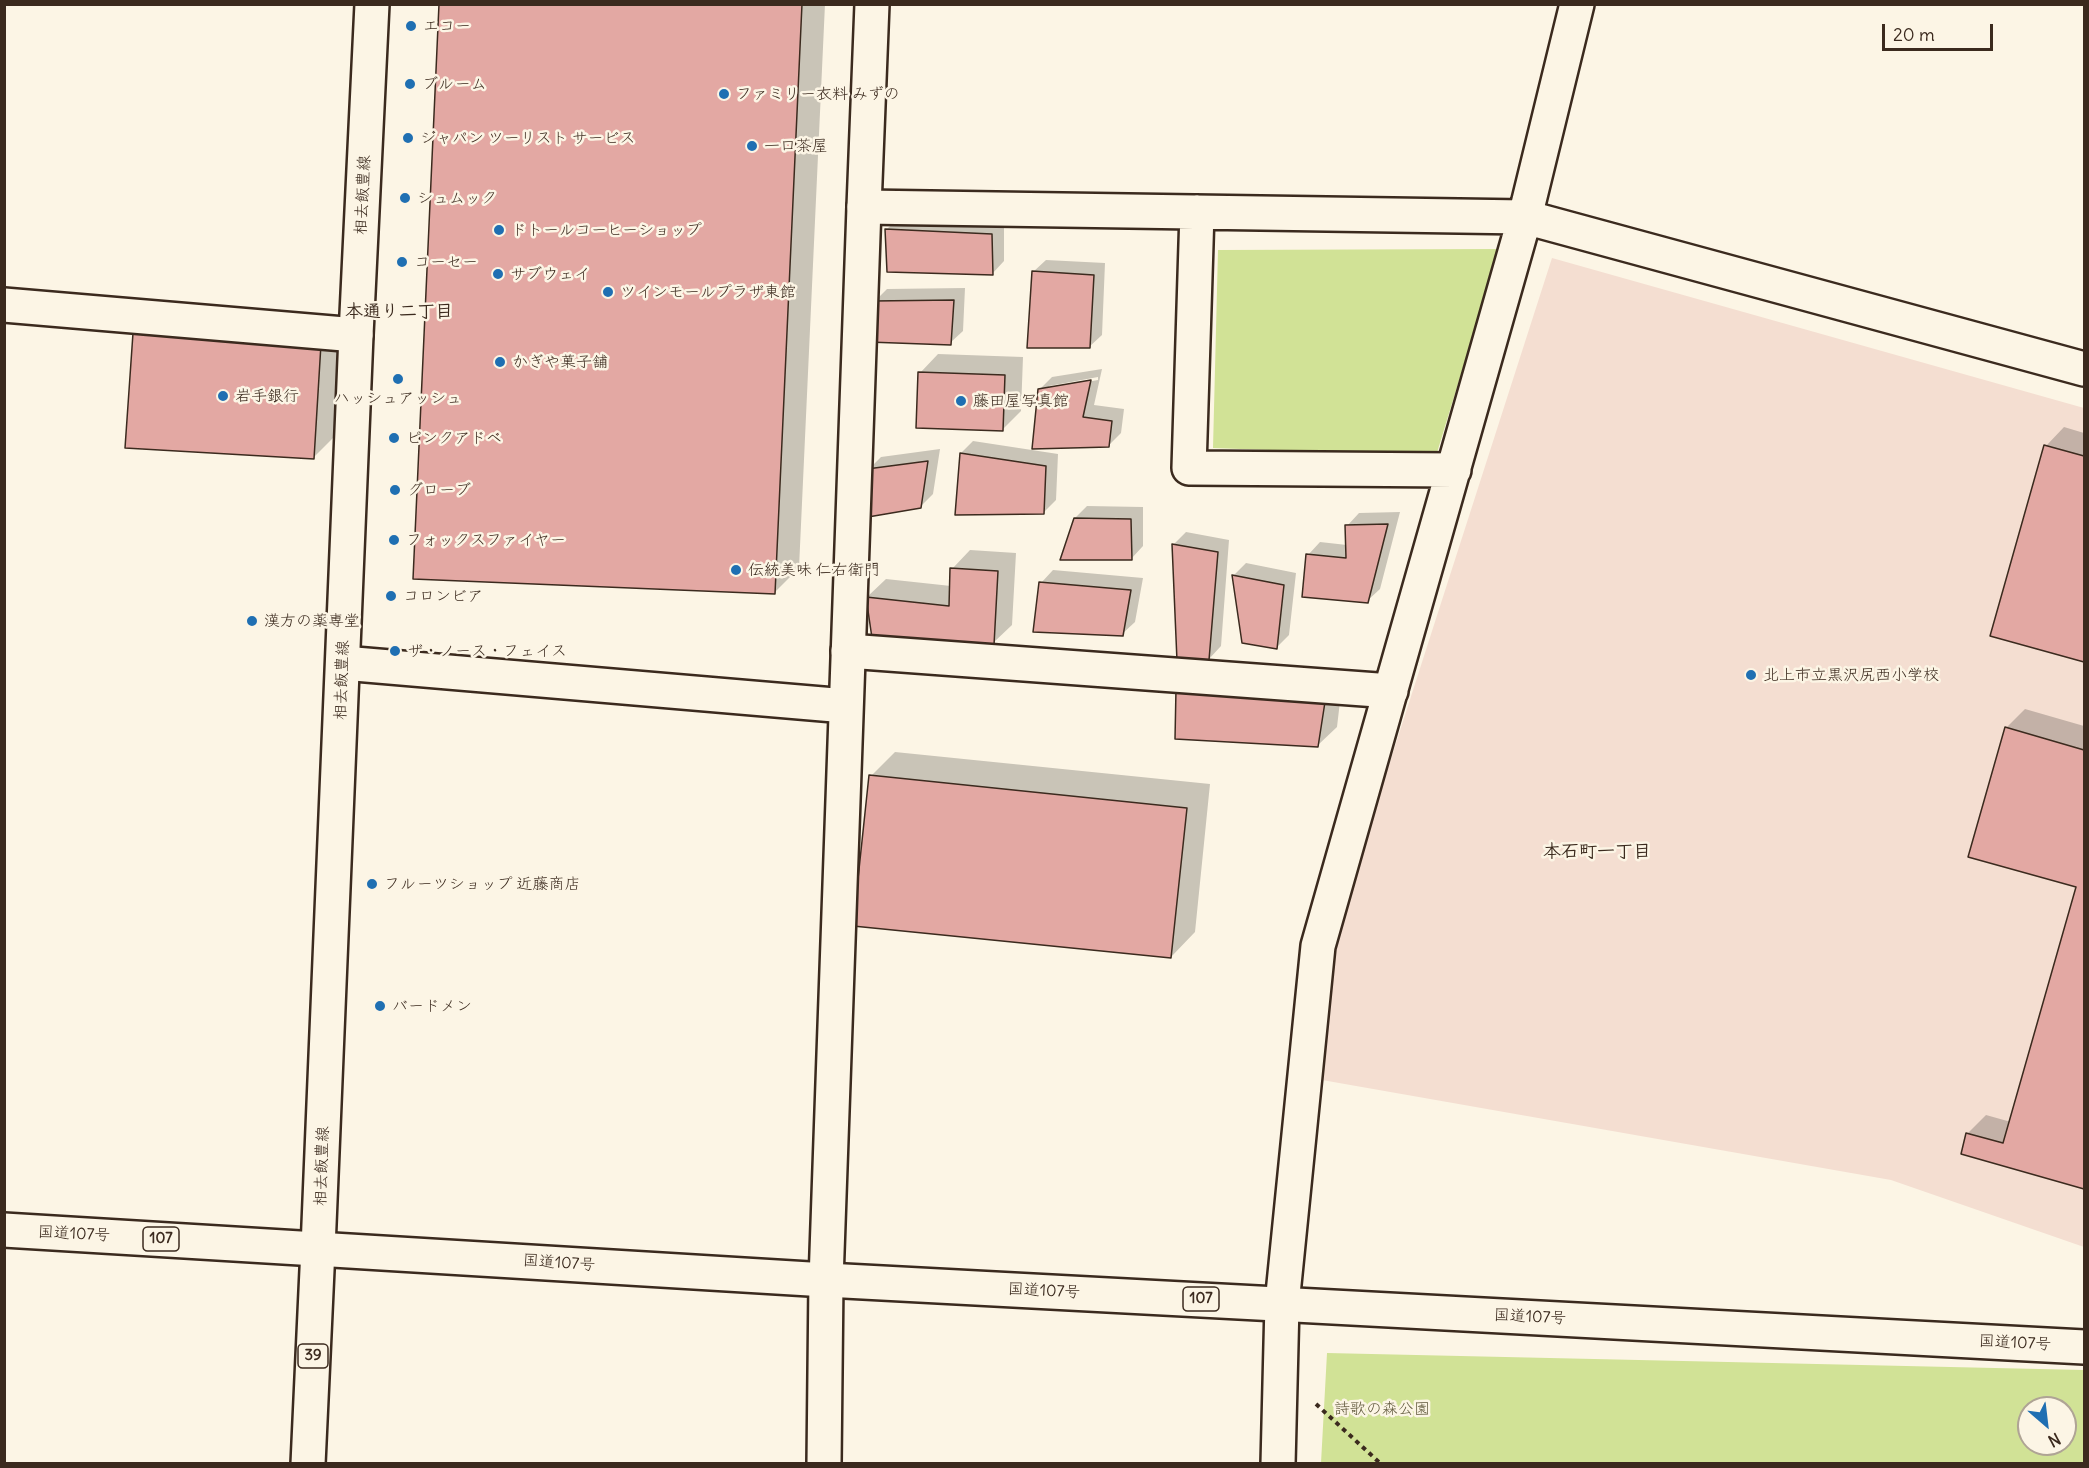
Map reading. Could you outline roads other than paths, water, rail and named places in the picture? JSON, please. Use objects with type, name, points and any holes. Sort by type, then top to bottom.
[{"type":"main road","name":"相去飯豊線","points":[[318,1248],[372,4]]},
{"type":"main road","points":[[824,1464],[826,1280],[872,4]]},
{"type":"main road","points":[[1278,1464],[1282,1304],[1318,946],[1525,217],[1577,4]]},
{"type":"main road","points":[[864,207],[1525,217],[2085,369]]},
{"type":"main road","points":[[1197,212],[1188,468],[1454,470]]},
{"type":"main road","points":[[4,304],[356,336]]},
{"type":"main road","points":[[848,651],[1390,691]]},
{"type":"main road","points":[[343,663],[846,706]]},
{"type":"main road","name":"国道107号","points":[[4,1230],[826,1280],[2085,1347]]},
{"type":"main road","name":"39","points":[[308,1464],[318,1248]]},
{"type":"place","name":"エコー","points":[[411,26]]},
{"type":"place","name":"ブルーム","points":[[410,84]]},
{"type":"place","name":"ファミリー衣料 みずの","points":[[724,94]]},
{"type":"place","name":"ジャパン ツーリスト サービス","points":[[408,138]]},
{"type":"place","name":"一口茶屋","points":[[752,146]]},
{"type":"place","name":"シュムック","points":[[405,198]]},
{"type":"place","name":"ドトールコーヒーショップ","points":[[499,230]]},
{"type":"place","name":"コーセー","points":[[402,262]]},
{"type":"place","name":"サブウェイ","points":[[498,274]]},
{"type":"place","name":"ツインモールプラザ東館","points":[[608,292]]},
{"type":"place","name":"かぎや菓子舗","points":[[500,362]]},
{"type":"place","name":"ハッシュアッシュ","points":[[398,379]]},
{"type":"place","name":"岩手銀行","points":[[223,396]]},
{"type":"place","name":"藤田屋写真館","points":[[961,401]]},
{"type":"place","name":"ピンクアドベ","points":[[394,438]]},
{"type":"place","name":"グローブ","points":[[395,490]]},
{"type":"place","name":"フォックスファイヤー","points":[[394,540]]},
{"type":"place","name":"伝統美味 仁右衛門","points":[[736,570]]},
{"type":"place","name":"コロンビア","points":[[391,596]]},
{"type":"place","name":"漢方の薬専堂","points":[[252,621]]},
{"type":"place","name":"ザ・ノース・フェイス","points":[[395,651]]},
{"type":"place","name":"北上市立黒沢尻西小学校","points":[[1751,675]]},
{"type":"place","name":"フルーツショップ 近藤商店","points":[[372,884]]},
{"type":"place","name":"バードメン","points":[[380,1006]]},
{"type":"district","name":"本通り二丁目","points":[[399,312]]},
{"type":"district","name":"本石町一丁目","points":[[1597,852]]},
{"type":"park label","name":"詩歌の森公園","points":[[1382,1409]]}]
